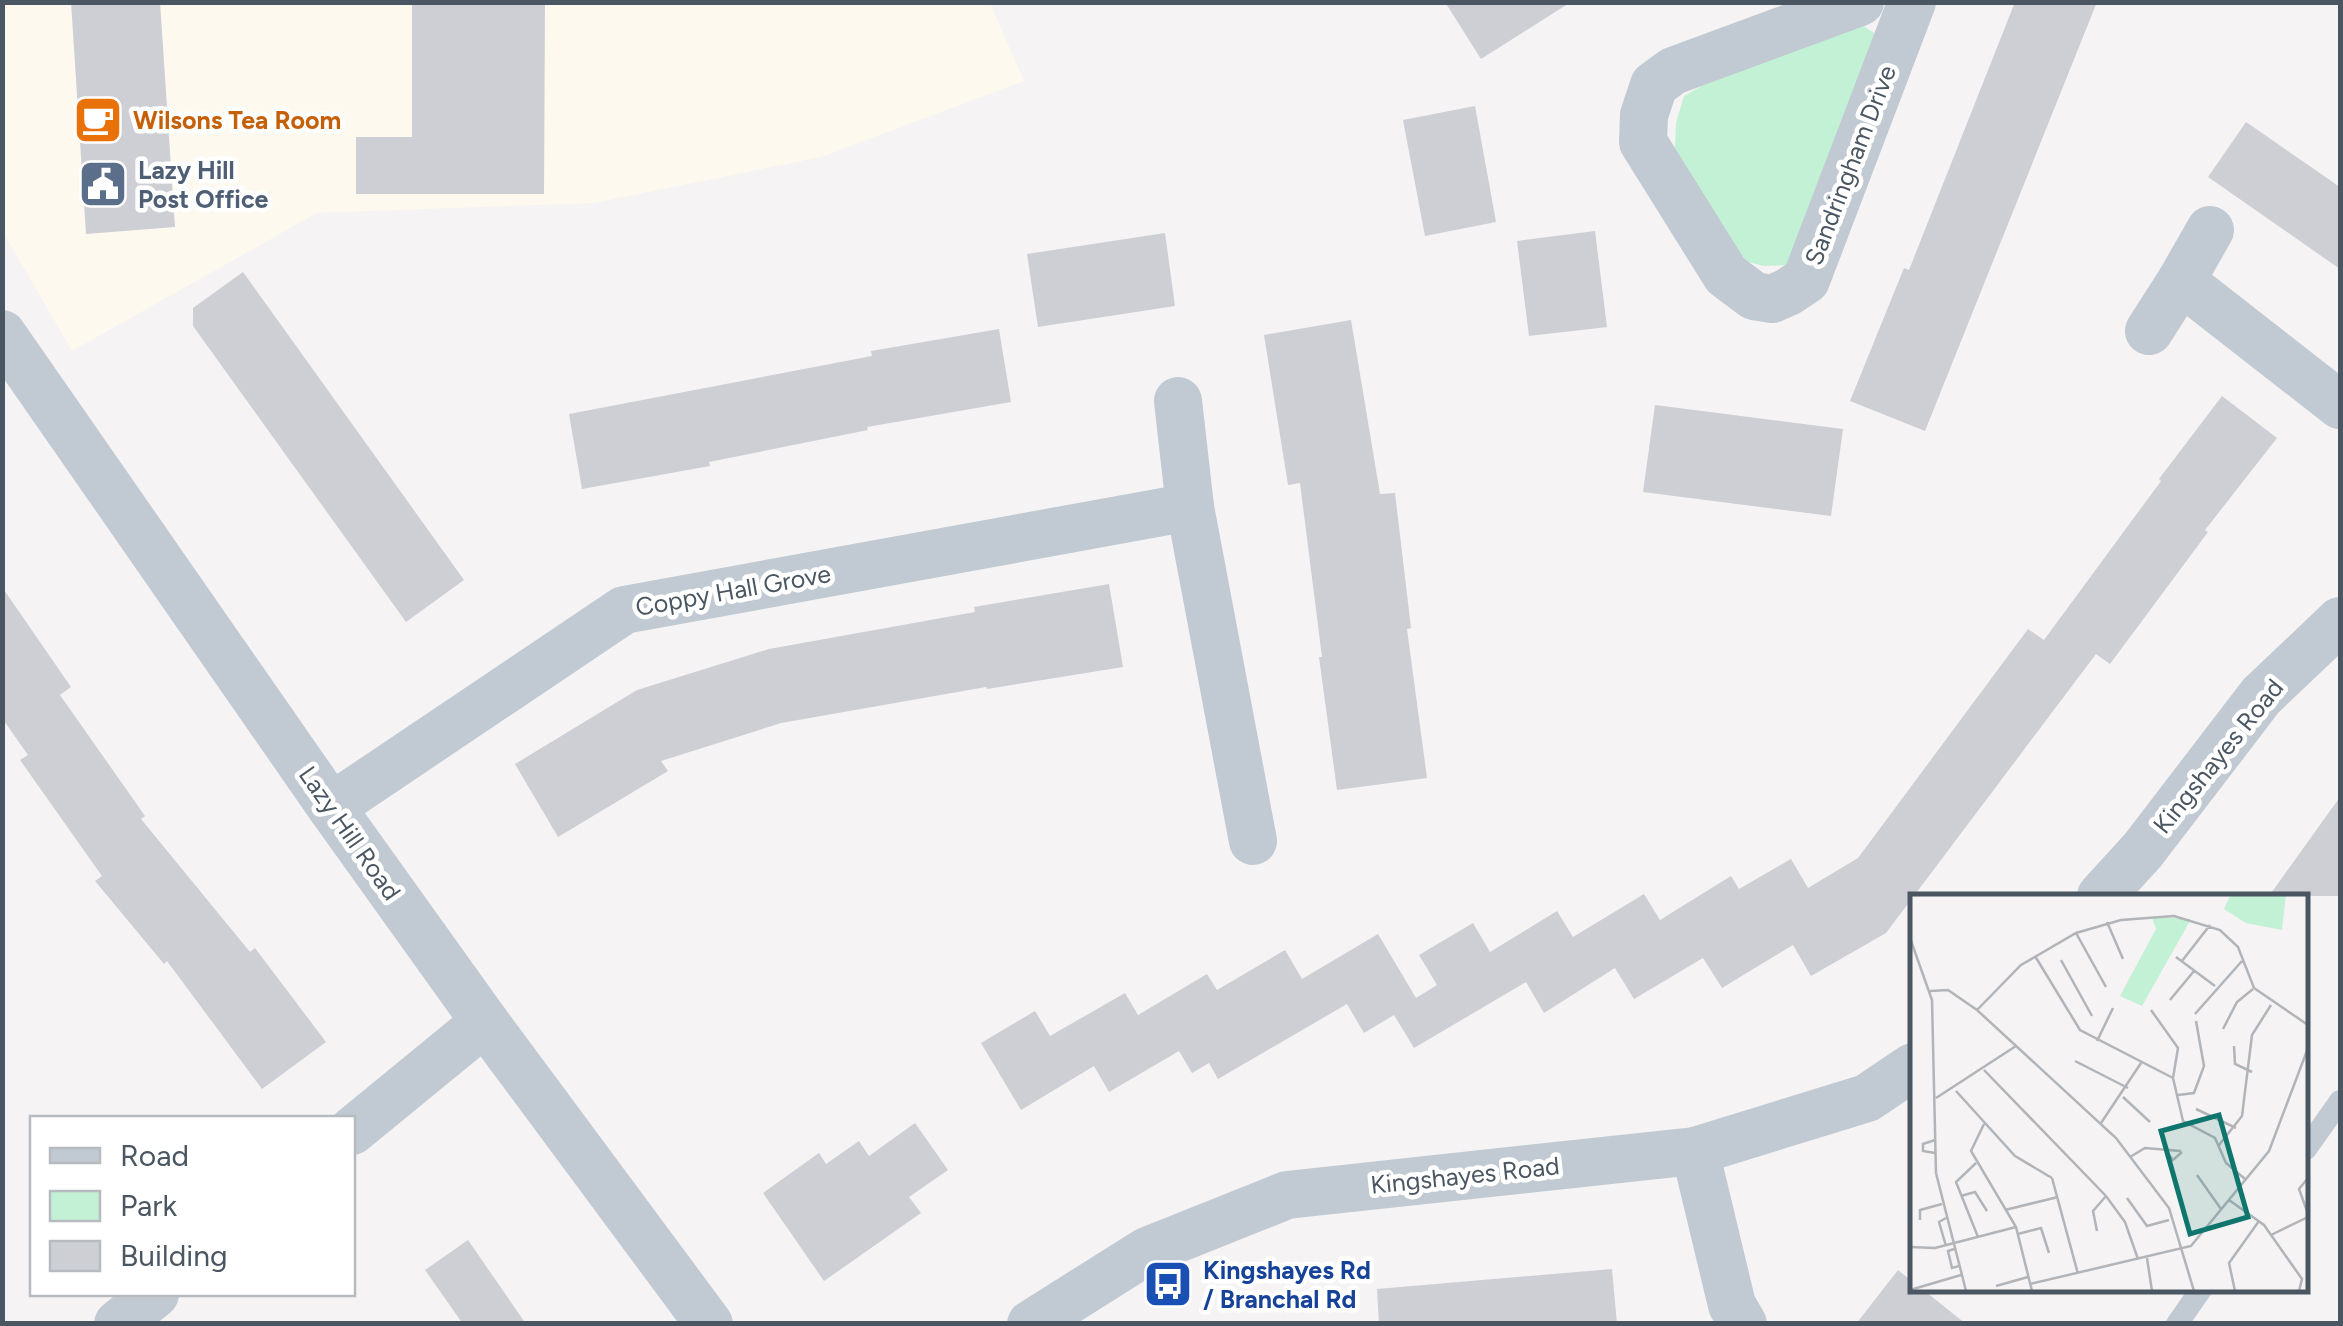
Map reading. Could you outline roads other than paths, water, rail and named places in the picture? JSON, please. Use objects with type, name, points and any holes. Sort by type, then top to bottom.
[{"type":"street","name":"Sandringham Drive","points":[[1860,2],[1672,70],[1654,85],[1644,115],[1643,142],[1726,274],[1754,296],[1772,299],[1806,280],[1912,2]]},
{"type":"street","points":[[2149,331],[2210,230]]},
{"type":"street","points":[[2182,280],[2340,405]]},
{"type":"street","name":"Lazy Hill Road","points":[[2,334],[331,807],[709,1324]]},
{"type":"street","points":[[1178,401],[1190,507],[1253,842]]},
{"type":"street","name":"Coppy Hall Grove","points":[[331,807],[624,610],[1190,507]]},
{"type":"street","name":"Kingshayes Road","points":[[2103,894],[2143,850],[2261,696],[2340,620]]},
{"type":"street","points":[[355,1129],[485,1022]]},
{"type":"street","name":"Kingshayes Road","points":[[1032,1324],[1147,1251],[1288,1195],[1695,1151],[1867,1098],[1910,1069]]},
{"type":"street","points":[[1695,1151],[1732,1306],[1743,1324]]},
{"type":"street","points":[[118,1324],[153,1296]]},
{"type":"lane","points":[[2308,1146],[2340,1101]]},
{"type":"lane","points":[[2177,1324],[2200,1291]]},
{"type":"place","name":"Wilsons Tea Room","points":[[98,120]]},
{"type":"place","name":"Lazy Hill Post Office","points":[[103,184]]},
{"type":"place","name":"Kingshayes Rd / Branchal Rd","points":[[1168,1284]]}]
